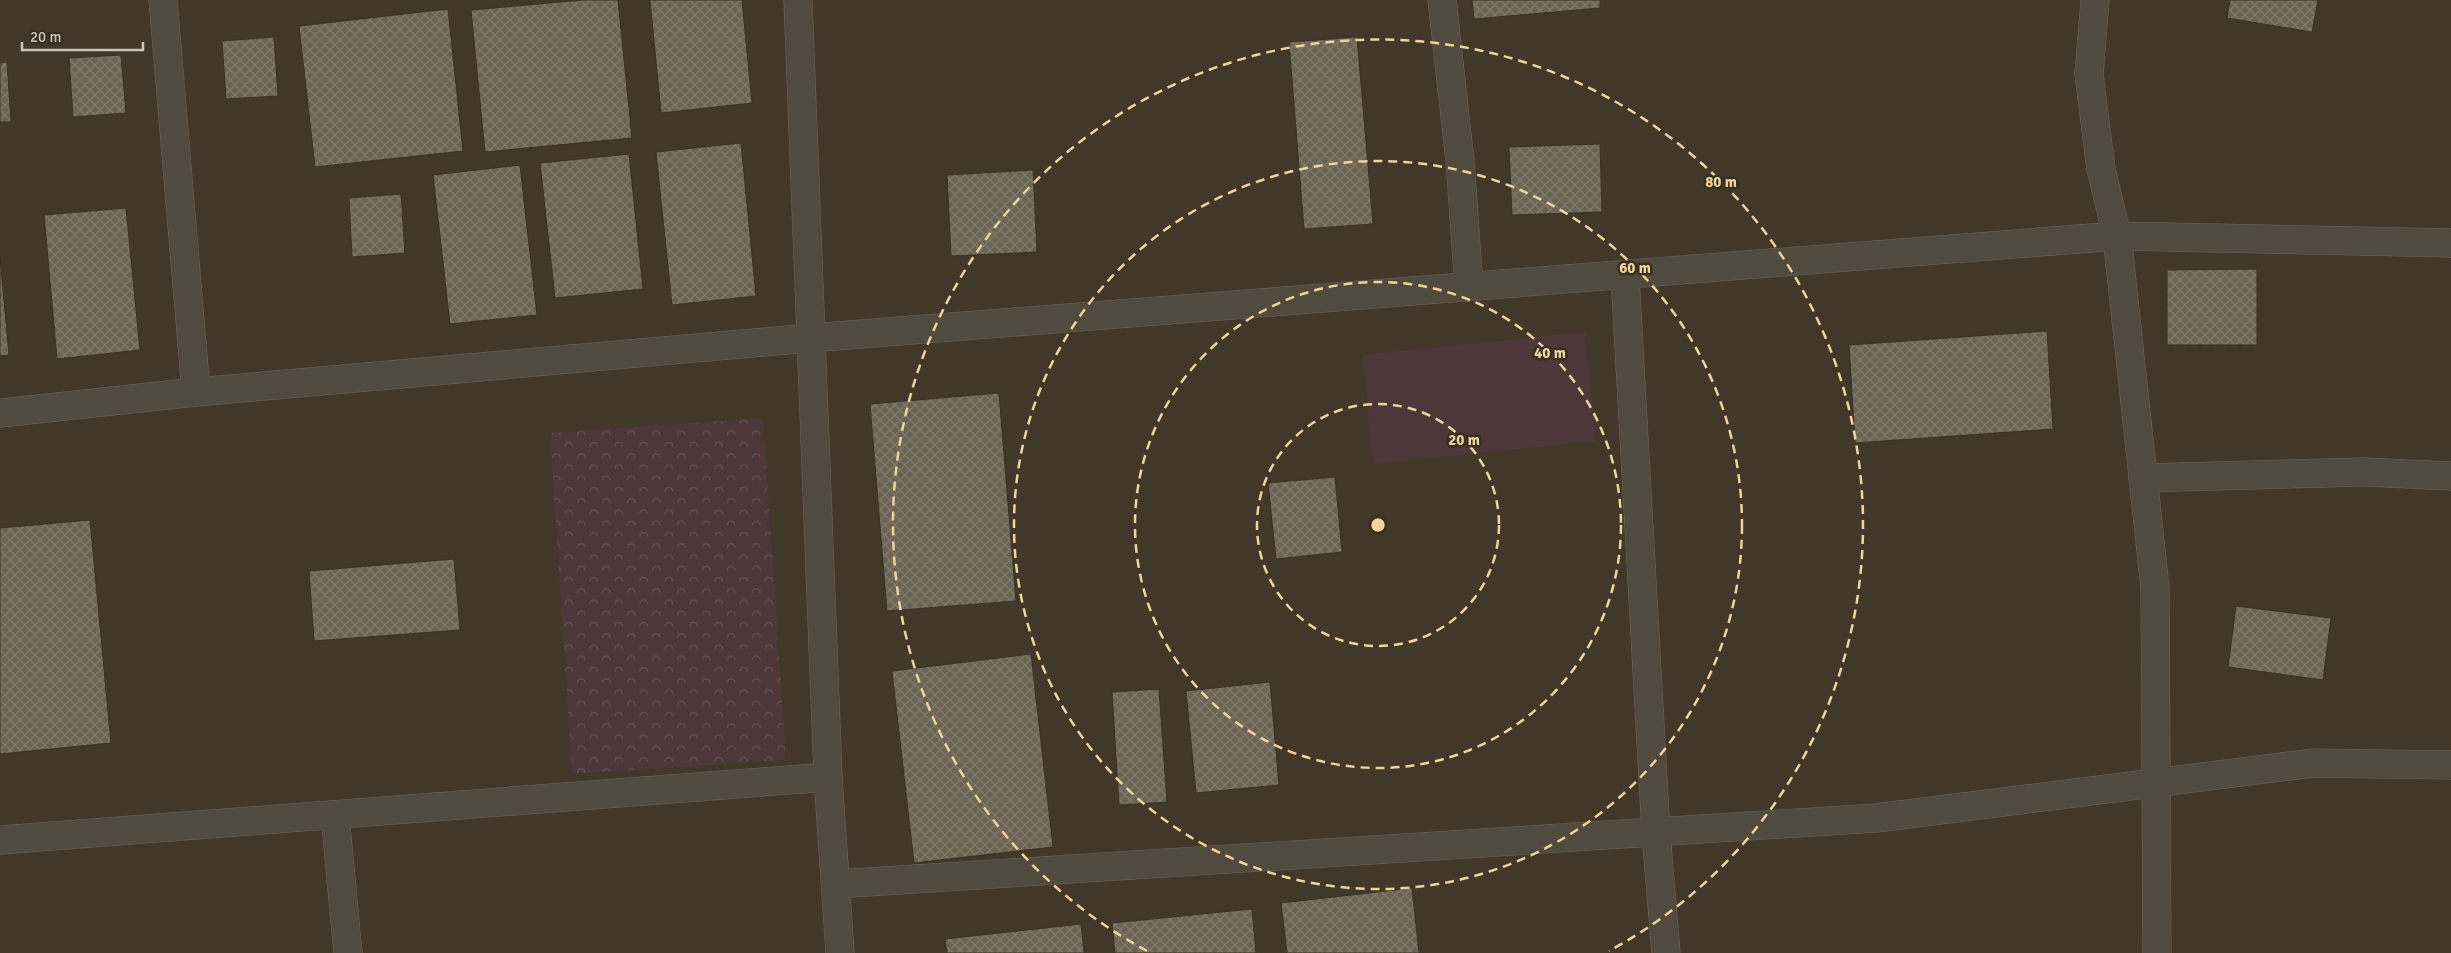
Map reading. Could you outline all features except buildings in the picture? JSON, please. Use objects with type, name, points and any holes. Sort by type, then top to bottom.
[{"type":"street","points":[[164,0],[196,392]]},
{"type":"street","points":[[798,0],[828,777],[840,953]]},
{"type":"street","points":[[1442,0],[1460,161],[1470,287]]},
{"type":"street","points":[[2095,0],[2090,74],[2101,169],[2116,236],[2155,588],[2157,953]]},
{"type":"street","points":[[0,413],[196,392],[810,338],[1625,276],[2116,236],[2451,243]]},
{"type":"street","points":[[1625,276],[1656,833],[1666,953]]},
{"type":"street","points":[[2143,478],[2364,472],[2451,476]]},
{"type":"street","points":[[836,884],[1876,818],[2313,764],[2451,765]]},
{"type":"street","points":[[0,840],[828,777]]},
{"type":"street","points":[[335,814],[348,953]]},
{"type":"green space","points":[[1585,332],[1596,441],[1373,464],[1362,355]]},
{"type":"green space","points":[[763,418],[786,760],[572,774],[550,433]]}]
